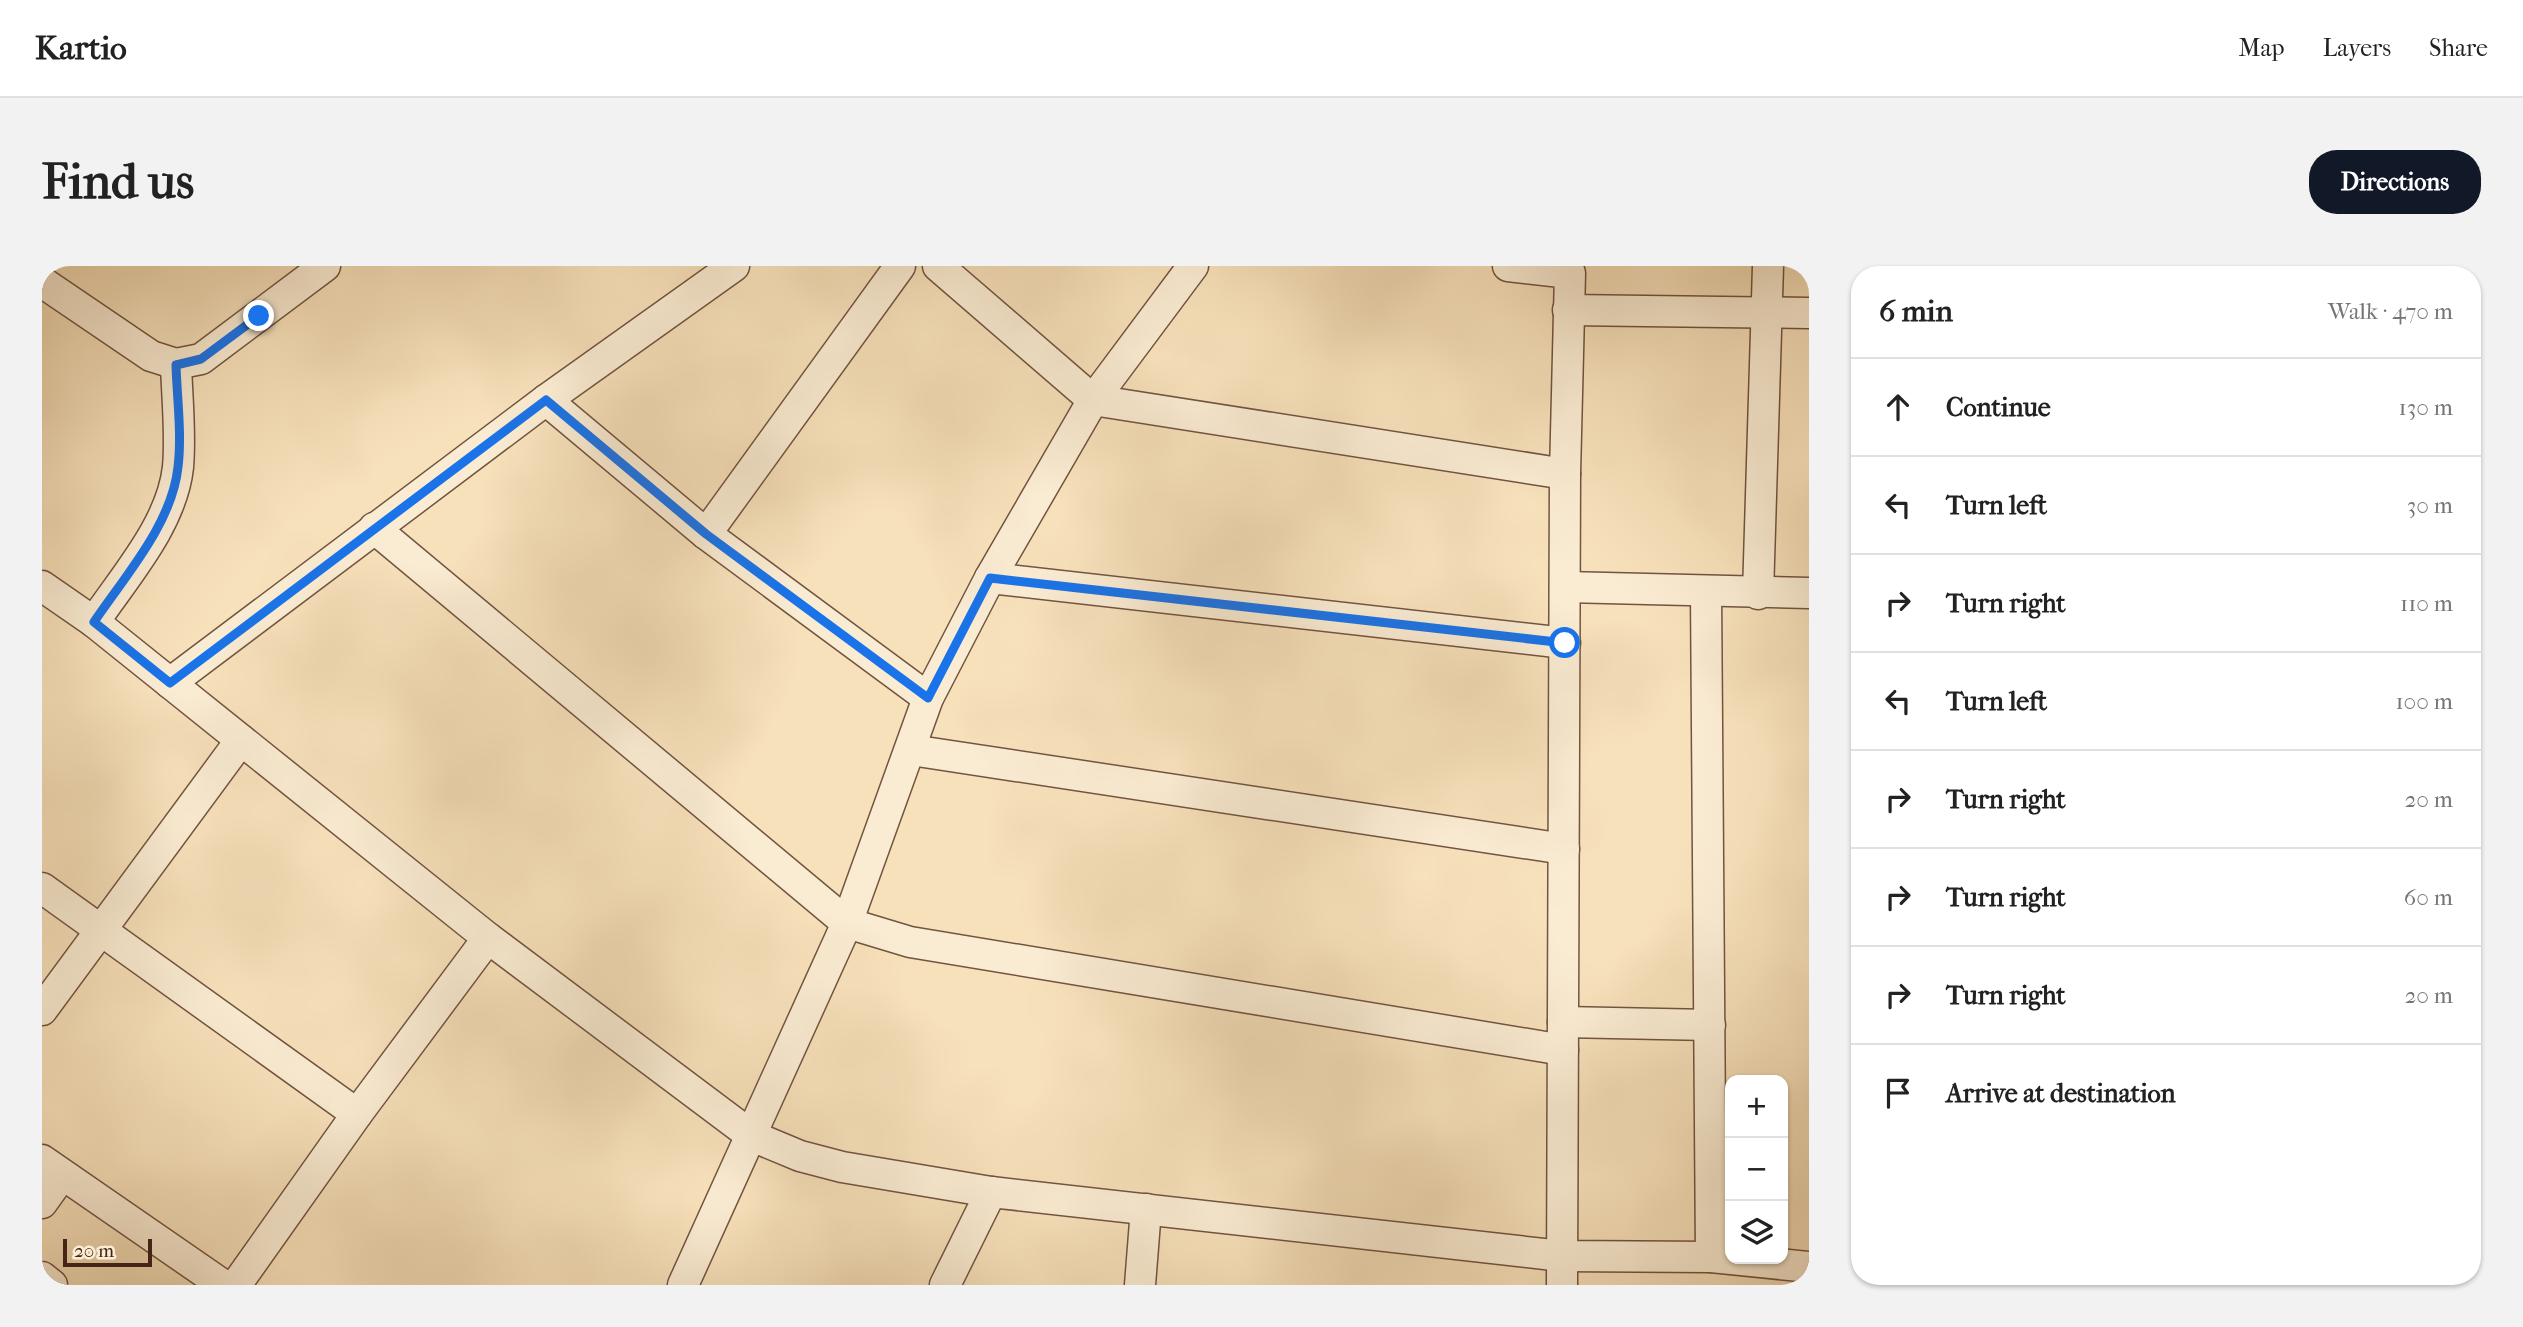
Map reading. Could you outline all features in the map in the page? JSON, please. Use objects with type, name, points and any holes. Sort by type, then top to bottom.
[{"type":"street","points":[[52,266],[42,281],[151,356],[176,365],[201,359],[319,268]]},
{"type":"street","points":[[170,683],[546,400],[734,266]]},
{"type":"street","points":[[706,534],[900,266]]},
{"type":"street","points":[[938,266],[1093,400],[1565,474]]},
{"type":"street","points":[[683,1285],[847,923],[928,698],[990,578],[1093,400],[1193,266]]},
{"type":"street","points":[[1508,266],[1570,270],[1565,474],[1562,1270]]},
{"type":"street","points":[[1758,594],[1768,266]]},
{"type":"street","points":[[1568,310],[1809,313]]},
{"type":"street","points":[[94,622],[148,542],[169,504],[178,467],[176,365]]},
{"type":"street","points":[[546,400],[706,534],[928,698]]},
{"type":"street","points":[[374,528],[847,923],[910,942],[1563,1036],[1710,1025]]},
{"type":"street","points":[[990,578],[1565,643]]},
{"type":"street","points":[[42,586],[94,622],[488,938],[752,1136],[800,1156],[842,1167],[991,1192],[1146,1209],[1562,1270],[1711,1257],[1809,1267]]},
{"type":"street","points":[[1565,587],[1758,594],[1809,593]]},
{"type":"street","points":[[1706,592],[1711,1257]]},
{"type":"street","points":[[42,1010],[241,740]]},
{"type":"street","points":[[911,750],[1564,849]]},
{"type":"street","points":[[42,888],[357,1114]]},
{"type":"street","points":[[236,1285],[357,1114],[488,938]]},
{"type":"street","points":[[42,1203],[52,1167],[223,1285]]},
{"type":"street","points":[[945,1285],[991,1192]]},
{"type":"street","points":[[1140,1285],[1146,1209]]},
{"type":"street","points":[[42,1277],[52,1285]]},
{"type":"route","points":[[259,316],[201,359],[176,365],[178,467],[169,504],[148,542],[94,622],[170,683],[546,400],[706,534],[928,698],[990,578],[1565,643]]}]
